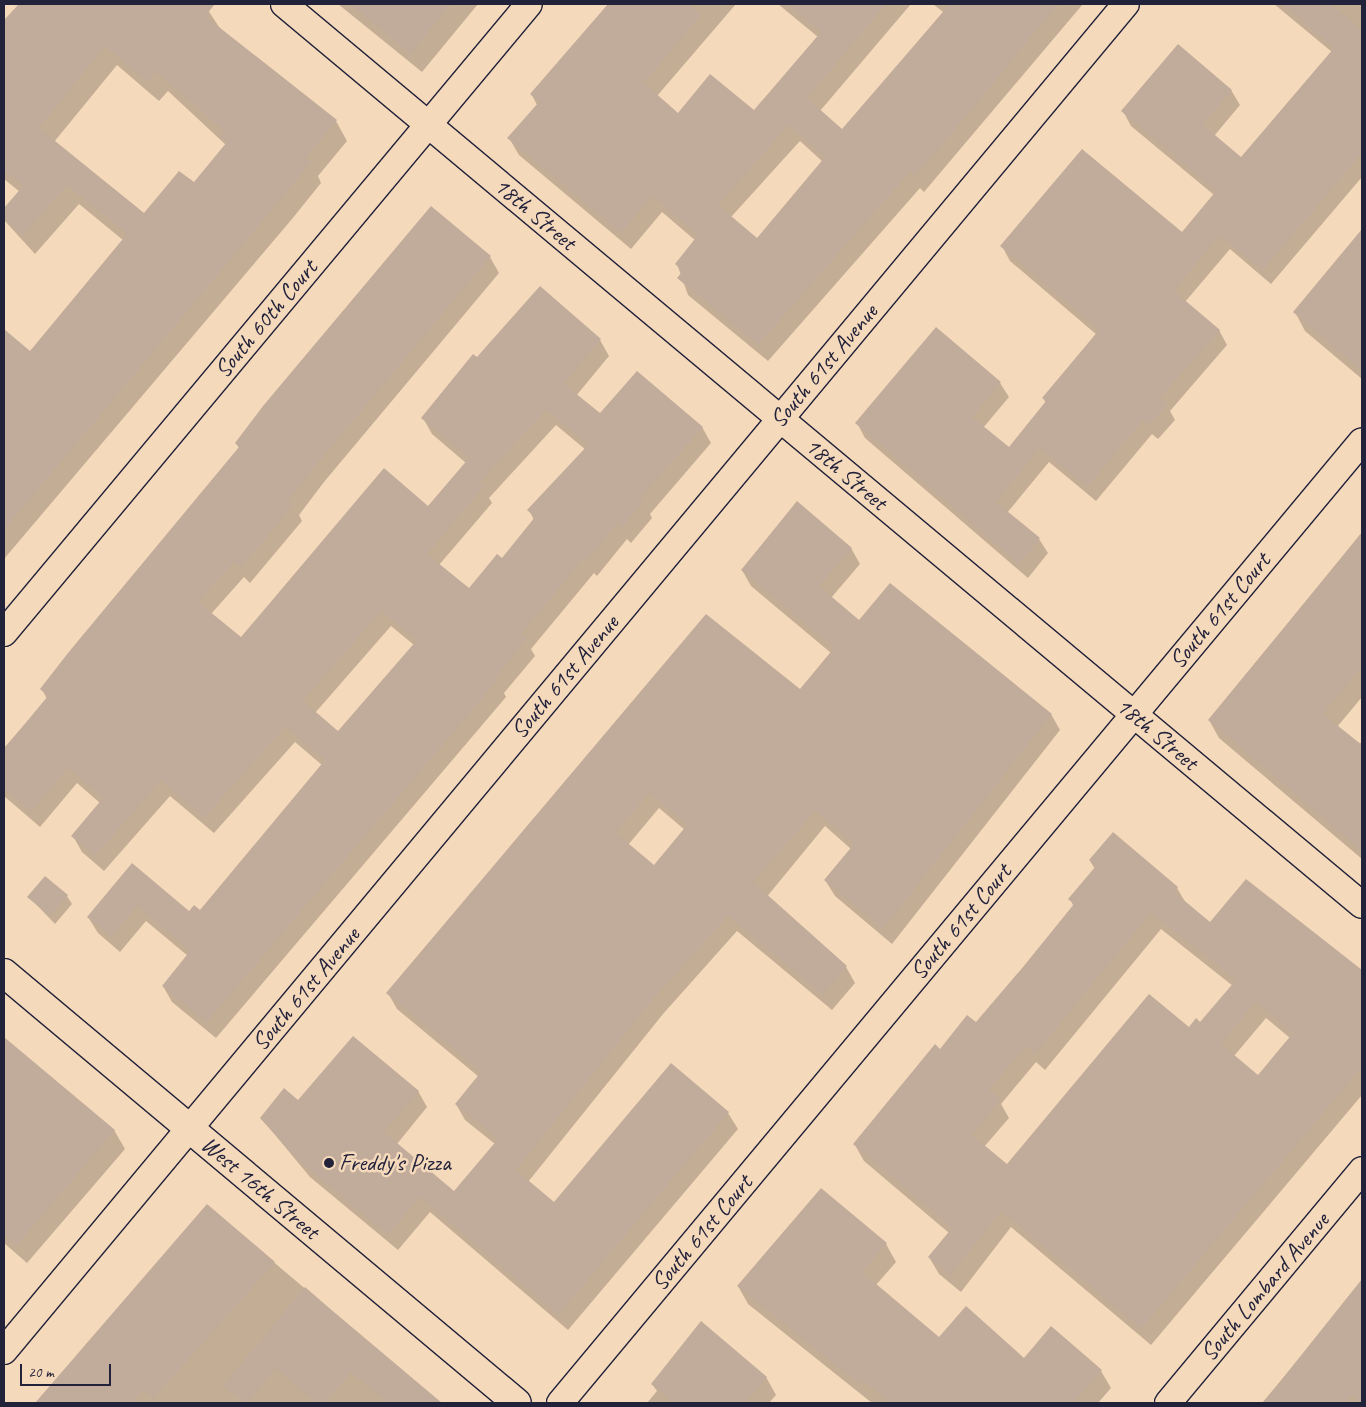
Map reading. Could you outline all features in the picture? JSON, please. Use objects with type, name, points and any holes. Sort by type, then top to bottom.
[{"type":"street","name":"18th Street","points":[[284,4],[1362,905]]},
{"type":"street","name":"South 60th Court","points":[[4,633],[529,4]]},
{"type":"street","name":"South 61st Avenue","points":[[4,1351],[1126,4]]},
{"type":"street","name":"South 61st Court","points":[[560,1403],[1362,441]]},
{"type":"street","name":"West 16th Street","points":[[4,973],[517,1403]]},
{"type":"street","name":"South Lombard Avenue","points":[[1168,1403],[1362,1170]]},
{"type":"building","points":[[19,4],[215,4],[205,16],[337,120],[306,158],[311,162],[281,199],[4,530],[4,329],[30,351],[127,234],[67,185],[23,235],[4,218],[4,208],[23,186],[4,170],[4,22]],"holes":[[[105,46],[147,82],[156,72],[224,131],[219,136],[227,142],[194,182],[179,171],[144,213],[39,128]]]},
{"type":"building","points":[[350,4],[451,4],[411,54]]},
{"type":"building","points":[[608,4],[688,4],[701,15],[644,83],[678,113],[710,74],[754,110],[821,32],[787,4],[886,4],[807,98],[842,129],[950,4],[1058,4],[945,142],[914,176],[910,172],[758,345],[677,278],[683,271],[675,264],[698,235],[652,196],[621,233],[507,138],[539,102],[530,94]],"holes":[[[789,125],[825,157],[757,238],[718,205]]]},
{"type":"building","points":[[1282,4],[1330,4],[1362,30],[1362,153],[1263,270],[1219,236],[1174,291],[1220,330],[1160,398],[1167,404],[1149,425],[1143,420],[1087,487],[1040,448],[996,502],[1040,538],[1019,564],[855,423],[936,327],[1001,382],[972,417],[1009,447],[1046,401],[1042,398],[1099,330],[1000,246],[1082,149],[1182,232],[1216,191],[1121,111],[1178,44],[1232,90],[1203,125],[1241,157],[1334,48]]},
{"type":"building","points":[[431,206],[491,256],[315,466],[289,500],[294,504],[241,568],[234,562],[198,602],[241,637],[384,468],[428,506],[469,458],[421,418],[473,354],[477,357],[540,286],[601,339],[564,384],[600,413],[637,371],[703,427],[640,498],[644,501],[622,528],[617,524],[587,560],[584,558],[521,634],[527,639],[495,678],[498,680],[206,1023],[162,986],[190,951],[137,906],[111,937],[87,917],[132,863],[189,911],[194,905],[200,910],[325,760],[285,727],[204,818],[161,781],[95,856],[71,836],[103,798],[68,768],[31,812],[4,789],[4,749],[48,696],[40,689],[239,447],[235,443],[263,406]],"holes":[[[546,410],[588,445],[527,510],[535,517],[502,558],[497,554],[469,588],[427,554],[484,486],[479,483]],[[381,611],[417,640],[338,731],[303,701]]]},
{"type":"building","points":[[1362,229],[1362,371],[1293,312]]},
{"type":"building","points":[[797,501],[852,548],[819,586],[859,620],[890,583],[1052,714],[883,929],[824,880],[854,844],[815,811],[753,882],[847,966],[823,995],[728,916],[654,998],[516,1170],[554,1202],[671,1063],[729,1112],[558,1315],[420,1197],[388,1235],[299,1161],[260,1118],[284,1088],[298,1100],[353,1036],[419,1091],[384,1132],[454,1191],[498,1139],[455,1104],[481,1072],[386,993],[706,614],[800,689],[834,648],[741,570]],"holes":[[[649,793],[687,825],[654,865],[616,833]]]},
{"type":"building","points":[[1362,533],[1362,666],[1323,714],[1362,745],[1362,851],[1208,720]]},
{"type":"building","points":[[1113,832],[1178,887],[1174,892],[1210,922],[1246,879],[1362,970],[1362,1067],[1141,1329],[1001,1211],[950,1276],[928,1257],[952,1228],[853,1144],[935,1044],[940,1049],[967,1015],[976,1022],[1023,967],[1074,904],[1068,899],[1096,866],[1089,860]],"holes":[[[1151,913],[1236,980],[1200,1022],[1196,1018],[1189,1027],[1149,994],[1007,1164],[972,1135],[1001,1100],[989,1090],[1026,1046],[1035,1054]],[[1256,1002],[1293,1033],[1258,1075],[1221,1044]]]},
{"type":"building","points":[[45,876],[68,895],[50,916],[27,897]]},
{"type":"building","points":[[4,1037],[115,1130],[16,1246],[4,1235]]},
{"type":"building","points":[[821,1188],[887,1243],[862,1272],[939,1337],[966,1306],[1024,1358],[1051,1326],[1102,1370],[1073,1403],[891,1403],[863,1380],[859,1384],[737,1286]]},
{"type":"building","points":[[207,1204],[275,1262],[153,1399],[143,1391],[132,1403],[35,1403]]},
{"type":"building","points":[[1362,1279],[1362,1403],[1352,1395],[1345,1403],[1263,1403]]},
{"type":"building","points":[[305,1287],[442,1403],[389,1403],[351,1372],[325,1403],[317,1403],[276,1369],[247,1403],[223,1386]]},
{"type":"building","points":[[701,1321],[767,1377],[745,1403],[674,1403],[651,1384]]},
{"type":"place","name":"Freddy's Pizza","points":[[329,1163]]}]
